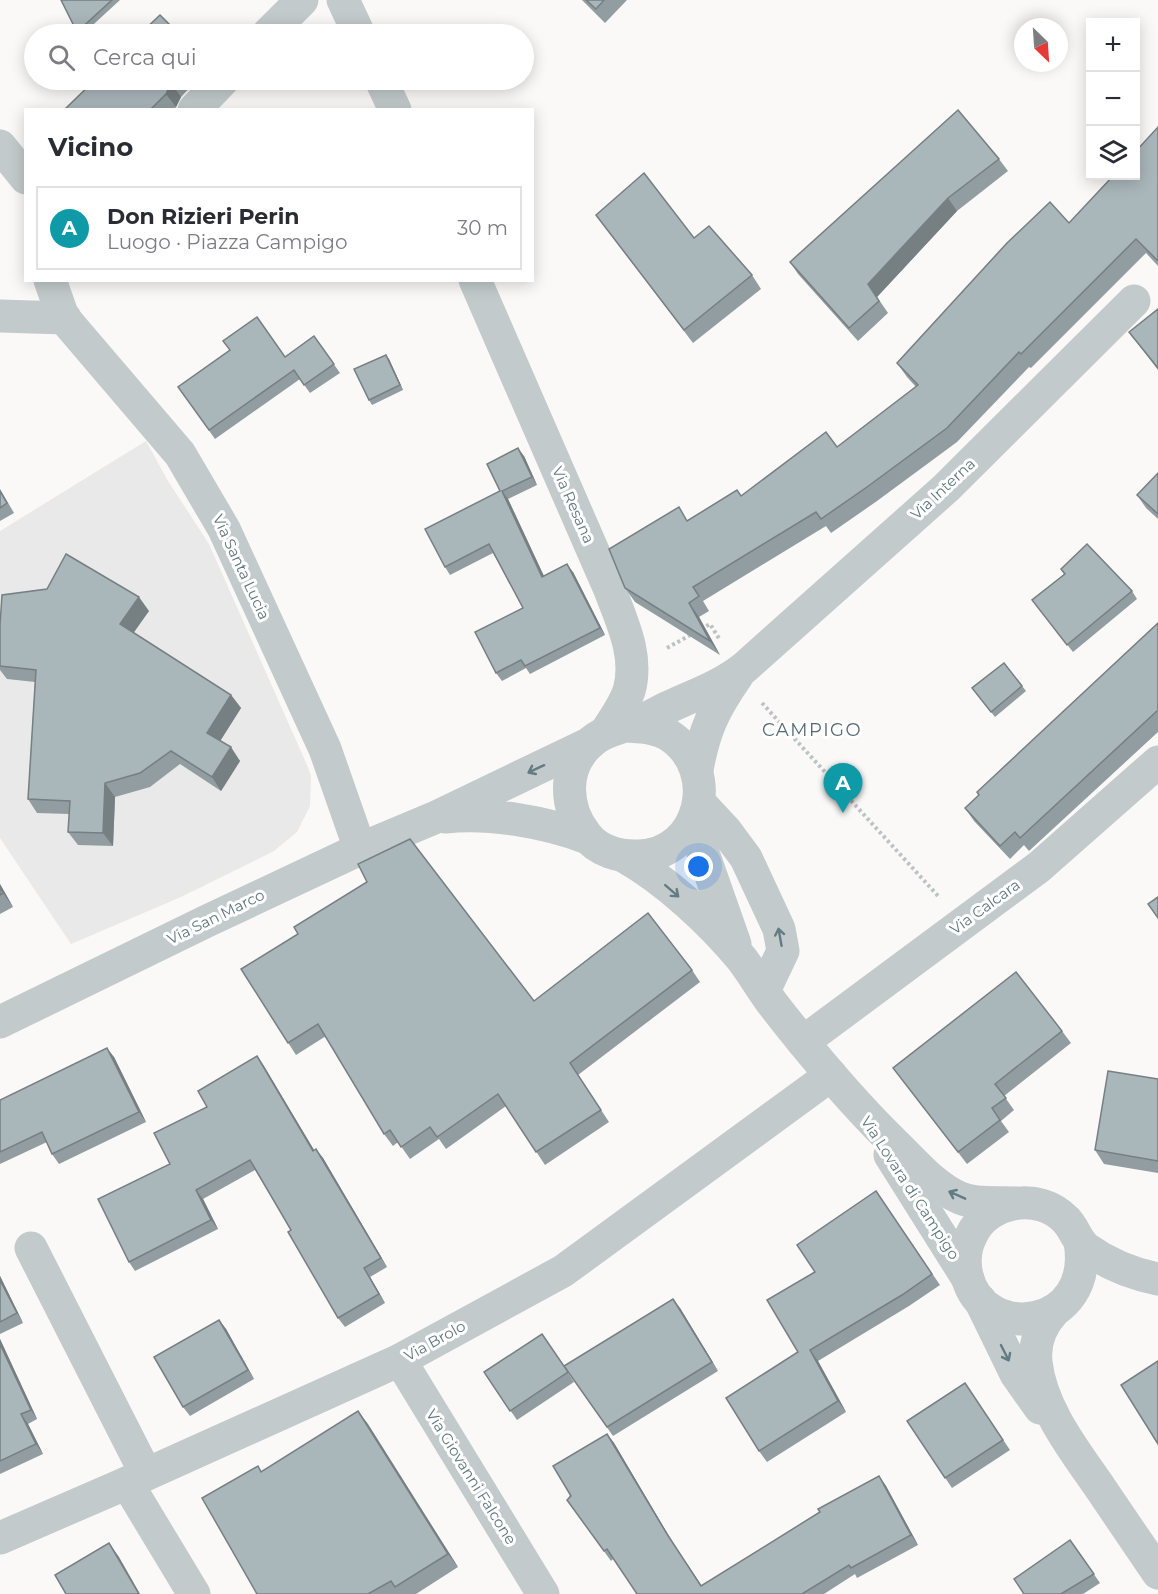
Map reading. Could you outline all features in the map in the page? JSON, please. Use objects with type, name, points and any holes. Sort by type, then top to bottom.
[{"type":"street","points":[[278,24],[302,0]]},
{"type":"street","points":[[343,0],[354,24]]},
{"type":"street","points":[[196,108],[213,90]]},
{"type":"street","points":[[386,90],[394,108]]},
{"type":"street","points":[[0,146],[24,176]]},
{"type":"street","name":"Via Santa Lucia","points":[[51,282],[65,318],[180,454],[224,529],[322,743],[360,849]]},
{"type":"street","name":"Via Resana","points":[[476,282],[610,590],[629,642],[632,665],[629,690],[607,734]]},
{"type":"street","name":"Via Interna","points":[[607,734],[713,689],[744,668],[946,488],[1134,301]]},
{"type":"street","points":[[0,316],[65,318]]},
{"type":"street","points":[[629,642],[691,760],[700,791],[698,808],[685,833],[668,848],[647,856],[625,857],[605,850],[588,838],[576,821],[569,801],[569,781],[576,761],[607,734],[648,727],[669,735],[691,760]]},
{"type":"street","name":"Via Interna","points":[[691,760],[721,700],[744,668]]},
{"type":"street","name":"Via San Marco","points":[[0,1022],[207,921],[360,849],[434,818],[607,734]]},
{"type":"street","name":"Via Calcara","points":[[803,1042],[1039,867],[1158,762]]},
{"type":"street","points":[[698,808],[726,831],[746,858],[779,929],[783,951],[764,991]]},
{"type":"street","name":"Via Lovara di Campigo","points":[[698,808],[699,836],[710,876],[742,960]]},
{"type":"street","name":"Via San Marco","points":[[434,818],[480,816],[530,822],[588,838]]},
{"type":"street","name":"Via Lovara di Campigo","points":[[625,857],[645,869],[676,894],[712,928],[742,960],[803,1042],[840,1086],[882,1143],[974,1290],[1024,1388],[1033,1401],[1062,1431]]},
{"type":"street","name":"Via Lovara di Campigo","points":[[840,1086],[912,1161],[945,1190],[963,1199],[1014,1203]]},
{"type":"street","name":"Via Brolo","points":[[0,1538],[400,1360],[563,1271],[840,1086]]},
{"type":"street","points":[[1062,1304],[1078,1284],[1082,1270],[1080,1242],[1065,1219],[1054,1210],[1028,1202],[1000,1207],[988,1214],[971,1235],[966,1257],[974,1290],[989,1307],[1009,1317],[1032,1318],[1062,1304],[1090,1289],[1118,1283],[1158,1280]]},
{"type":"street","points":[[1080,1242],[1119,1267],[1158,1280]]},
{"type":"street","points":[[31,1248],[137,1479],[194,1594]]},
{"type":"street","name":"Via Lovara di Campigo","points":[[1062,1304],[1041,1328],[1036,1362],[1048,1404],[1062,1431],[1158,1573]]},
{"type":"street","name":"Via Giovanni Falcone","points":[[400,1360],[543,1594]]},
{"type":"path","points":[[663,651],[710,624],[721,642]]},
{"type":"path","points":[[759,700],[940,897]]},
{"type":"shaded area","points":[[146,441],[168,481],[209,544],[307,765],[311,776],[310,806],[297,832],[274,851],[181,897],[71,944],[0,838],[0,531]]},
{"type":"building","points":[[61,0],[112,0],[86,24],[73,24]]},
{"type":"building","points":[[586,0],[604,0],[596,9]]},
{"type":"building","points":[[160,15],[169,24],[151,24]]},
{"type":"building","points":[[85,90],[168,90],[152,108],[66,108]]},
{"type":"building","points":[[958,110],[999,159],[948,198],[868,284],[879,301],[849,328],[790,262]]},
{"type":"building","points":[[1158,127],[1158,261],[1136,239],[1021,354],[1019,352],[947,428],[821,519],[816,512],[693,587],[699,596],[689,603],[710,641],[625,588],[609,549],[679,507],[687,521],[737,490],[741,496],[826,432],[837,447],[918,385],[897,363],[1007,243],[1050,202],[1069,223],[1109,180],[1140,180],[1140,147]]},
{"type":"building","points":[[644,173],[694,238],[709,226],[752,275],[684,330],[596,215]]},
{"type":"building","points":[[1158,309],[1158,368],[1129,332]]},
{"type":"building","points":[[257,317],[285,357],[314,336],[334,364],[304,385],[294,370],[209,430],[178,387],[230,350],[223,341]]},
{"type":"building","points":[[386,355],[400,385],[369,400],[354,369]]},
{"type":"building","points":[[518,448],[532,477],[502,491],[542,577],[567,564],[600,628],[525,666],[521,660],[496,673],[475,632],[523,608],[489,544],[445,567],[425,529],[500,491],[487,464]]},
{"type":"building","points":[[1158,473],[1158,514],[1137,495]]},
{"type":"building","points":[[0,491],[7,503],[0,508]]},
{"type":"building","points":[[1087,544],[1132,591],[1067,645],[1032,600],[1065,574],[1061,569]]},
{"type":"building","points":[[66,554],[139,597],[120,624],[231,695],[207,733],[231,747],[212,777],[171,751],[140,773],[105,783],[103,833],[68,832],[70,801],[28,799],[36,670],[0,666],[2,595],[47,589]]},
{"type":"building","points":[[1158,623],[1158,710],[1020,838],[1015,832],[1000,846],[965,808],[979,795],[977,792]]},
{"type":"building","points":[[1004,663],[1022,686],[991,712],[972,688]]},
{"type":"building","points":[[410,839],[534,1001],[648,913],[692,970],[570,1063],[601,1110],[536,1152],[498,1094],[437,1137],[430,1127],[401,1147],[390,1130],[384,1134],[318,1024],[288,1043],[241,969],[298,934],[294,927],[367,882],[358,864]]},
{"type":"building","points":[[1158,897],[1158,918],[1148,904]]},
{"type":"building","points":[[1016,972],[1062,1031],[995,1084],[1006,1098],[992,1108],[1000,1120],[958,1152],[893,1068]]},
{"type":"building","points":[[107,1048],[139,1112],[52,1154],[42,1132],[0,1152],[0,1100]]},
{"type":"building","points":[[257,1056],[313,1151],[316,1149],[381,1258],[364,1268],[379,1294],[338,1318],[288,1232],[291,1230],[250,1160],[196,1190],[211,1220],[129,1262],[98,1199],[170,1164],[154,1133],[207,1107],[198,1091]]},
{"type":"building","points":[[1108,1071],[1158,1079],[1158,1161],[1095,1150]]},
{"type":"building","points":[[876,1191],[932,1274],[902,1295],[810,1350],[838,1401],[759,1451],[726,1398],[798,1352],[767,1300],[815,1272],[797,1245]]},
{"type":"building","points":[[0,1280],[17,1313],[0,1322]]},
{"type":"building","points":[[673,1299],[712,1362],[607,1427],[564,1366]]},
{"type":"building","points":[[219,1320],[248,1370],[183,1407],[154,1357]]},
{"type":"building","points":[[542,1334],[568,1372],[510,1411],[484,1372]]},
{"type":"building","points":[[0,1344],[31,1410],[21,1414],[36,1444],[0,1461]]},
{"type":"building","points":[[1158,1361],[1158,1444],[1121,1385]]},
{"type":"building","points":[[965,1383],[1003,1440],[945,1478],[907,1421]]},
{"type":"building","points":[[358,1411],[448,1554],[395,1587],[391,1581],[368,1594],[257,1594],[202,1498],[258,1466],[261,1472]]},
{"type":"building","points":[[607,1434],[701,1586],[820,1512],[818,1509],[879,1476],[911,1535],[851,1568],[849,1565],[802,1594],[637,1594],[607,1549],[604,1551],[567,1500],[571,1496],[553,1466]]},
{"type":"building","points":[[1070,1540],[1094,1574],[1061,1594],[1024,1594],[1014,1579]]},
{"type":"building","points":[[109,1543],[139,1594],[66,1594],[55,1575]]},
{"type":"place","name":"Don Rizieri Perin","points":[[843,813]]},
{"type":"district","name":"CAMPIGO","points":[[812,730]]}]
